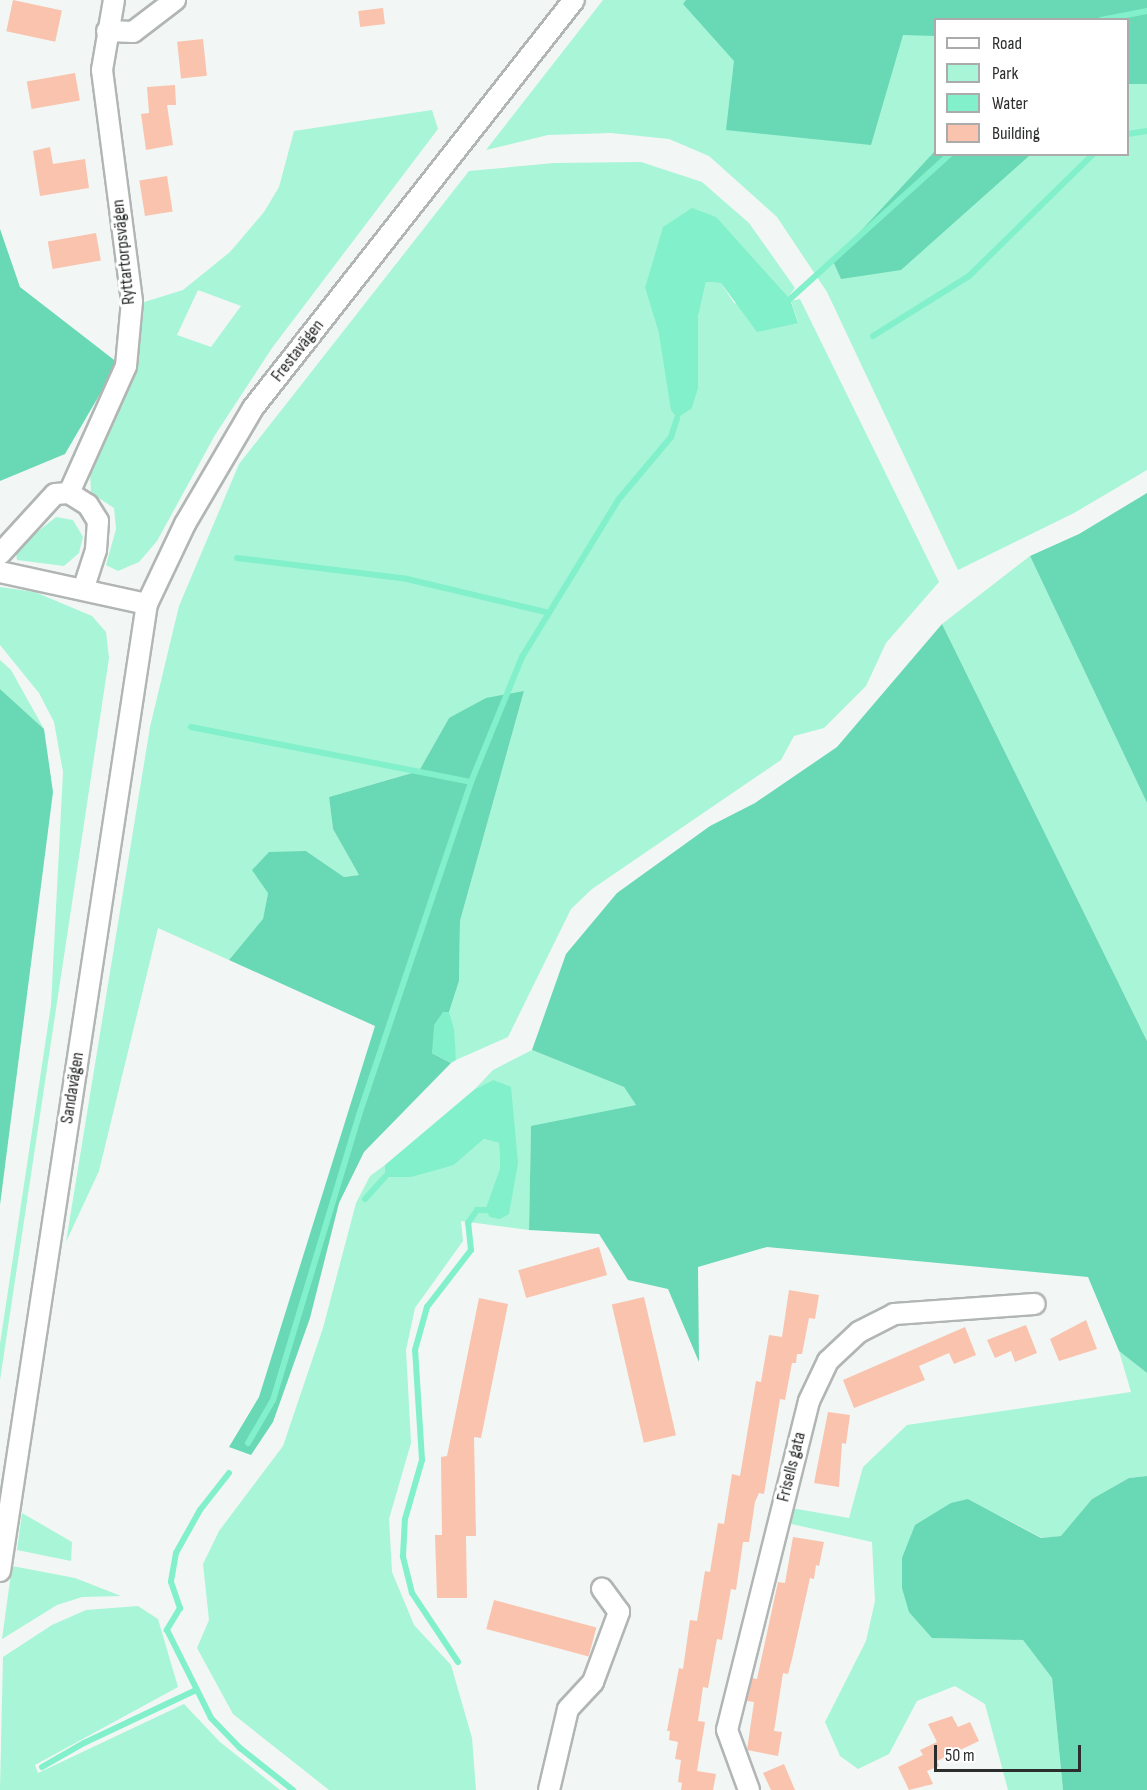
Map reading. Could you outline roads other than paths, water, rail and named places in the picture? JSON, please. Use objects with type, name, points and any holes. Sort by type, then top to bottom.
[{"type":"street","name":"Ryttartorpsvägen","points":[[69,493],[126,366],[132,301],[102,70],[114,0]]},
{"type":"street","points":[[108,31],[133,32],[175,0]]},
{"type":"street","name":"Frestavägen","points":[[147,604],[185,524],[253,408],[574,0]]},
{"type":"street","points":[[0,554],[55,494],[69,493],[88,505],[98,521],[96,550],[84,588]]},
{"type":"street","points":[[0,572],[84,588],[147,604]]},
{"type":"street","name":"Sandavägen","points":[[0,1571],[147,604]]},
{"type":"street","name":"Frisells gata","points":[[749,1790],[727,1730],[808,1401],[828,1361],[859,1332],[894,1314],[1035,1304]]},
{"type":"street","points":[[549,1790],[568,1709],[593,1682],[619,1612],[603,1589]]},
{"type":"water","points":[[692,208],[716,217],[790,299],[798,323],[757,332],[721,283],[706,282],[698,317],[698,389],[692,408],[677,418],[671,410],[659,334],[645,288],[663,227]]},
{"type":"water","points":[[443,1012],[449,1012],[454,1029],[456,1060],[451,1063],[432,1053],[434,1025]]},
{"type":"water","points":[[493,1080],[511,1087],[518,1163],[509,1214],[500,1219],[490,1217],[485,1210],[500,1168],[499,1143],[484,1139],[454,1165],[411,1177],[385,1177],[385,1165],[475,1089]]},
{"type":"waterway","points":[[1111,18],[1147,11]]},
{"type":"waterway","points":[[1129,134],[1147,131]]},
{"type":"waterway","points":[[790,299],[948,156]]},
{"type":"waterway","points":[[873,336],[969,276],[1091,156]]},
{"type":"waterway","points":[[248,1443],[273,1400],[359,1115],[471,782],[522,657],[619,499],[671,437],[677,418]]},
{"type":"waterway","points":[[237,558],[407,579],[546,612]]},
{"type":"waterway","points":[[191,727],[471,782]]},
{"type":"waterway","points":[[365,1199],[385,1177]]},
{"type":"waterway","points":[[458,1662],[412,1593],[403,1556],[405,1519],[422,1460],[415,1350],[427,1307],[471,1250],[468,1223],[477,1210],[485,1210]]},
{"type":"waterway","points":[[229,1473],[200,1510],[176,1553],[171,1582],[180,1608],[167,1630],[211,1718],[240,1748],[293,1790]]},
{"type":"waterway","points":[[42,1767],[84,1743],[196,1690]]}]
